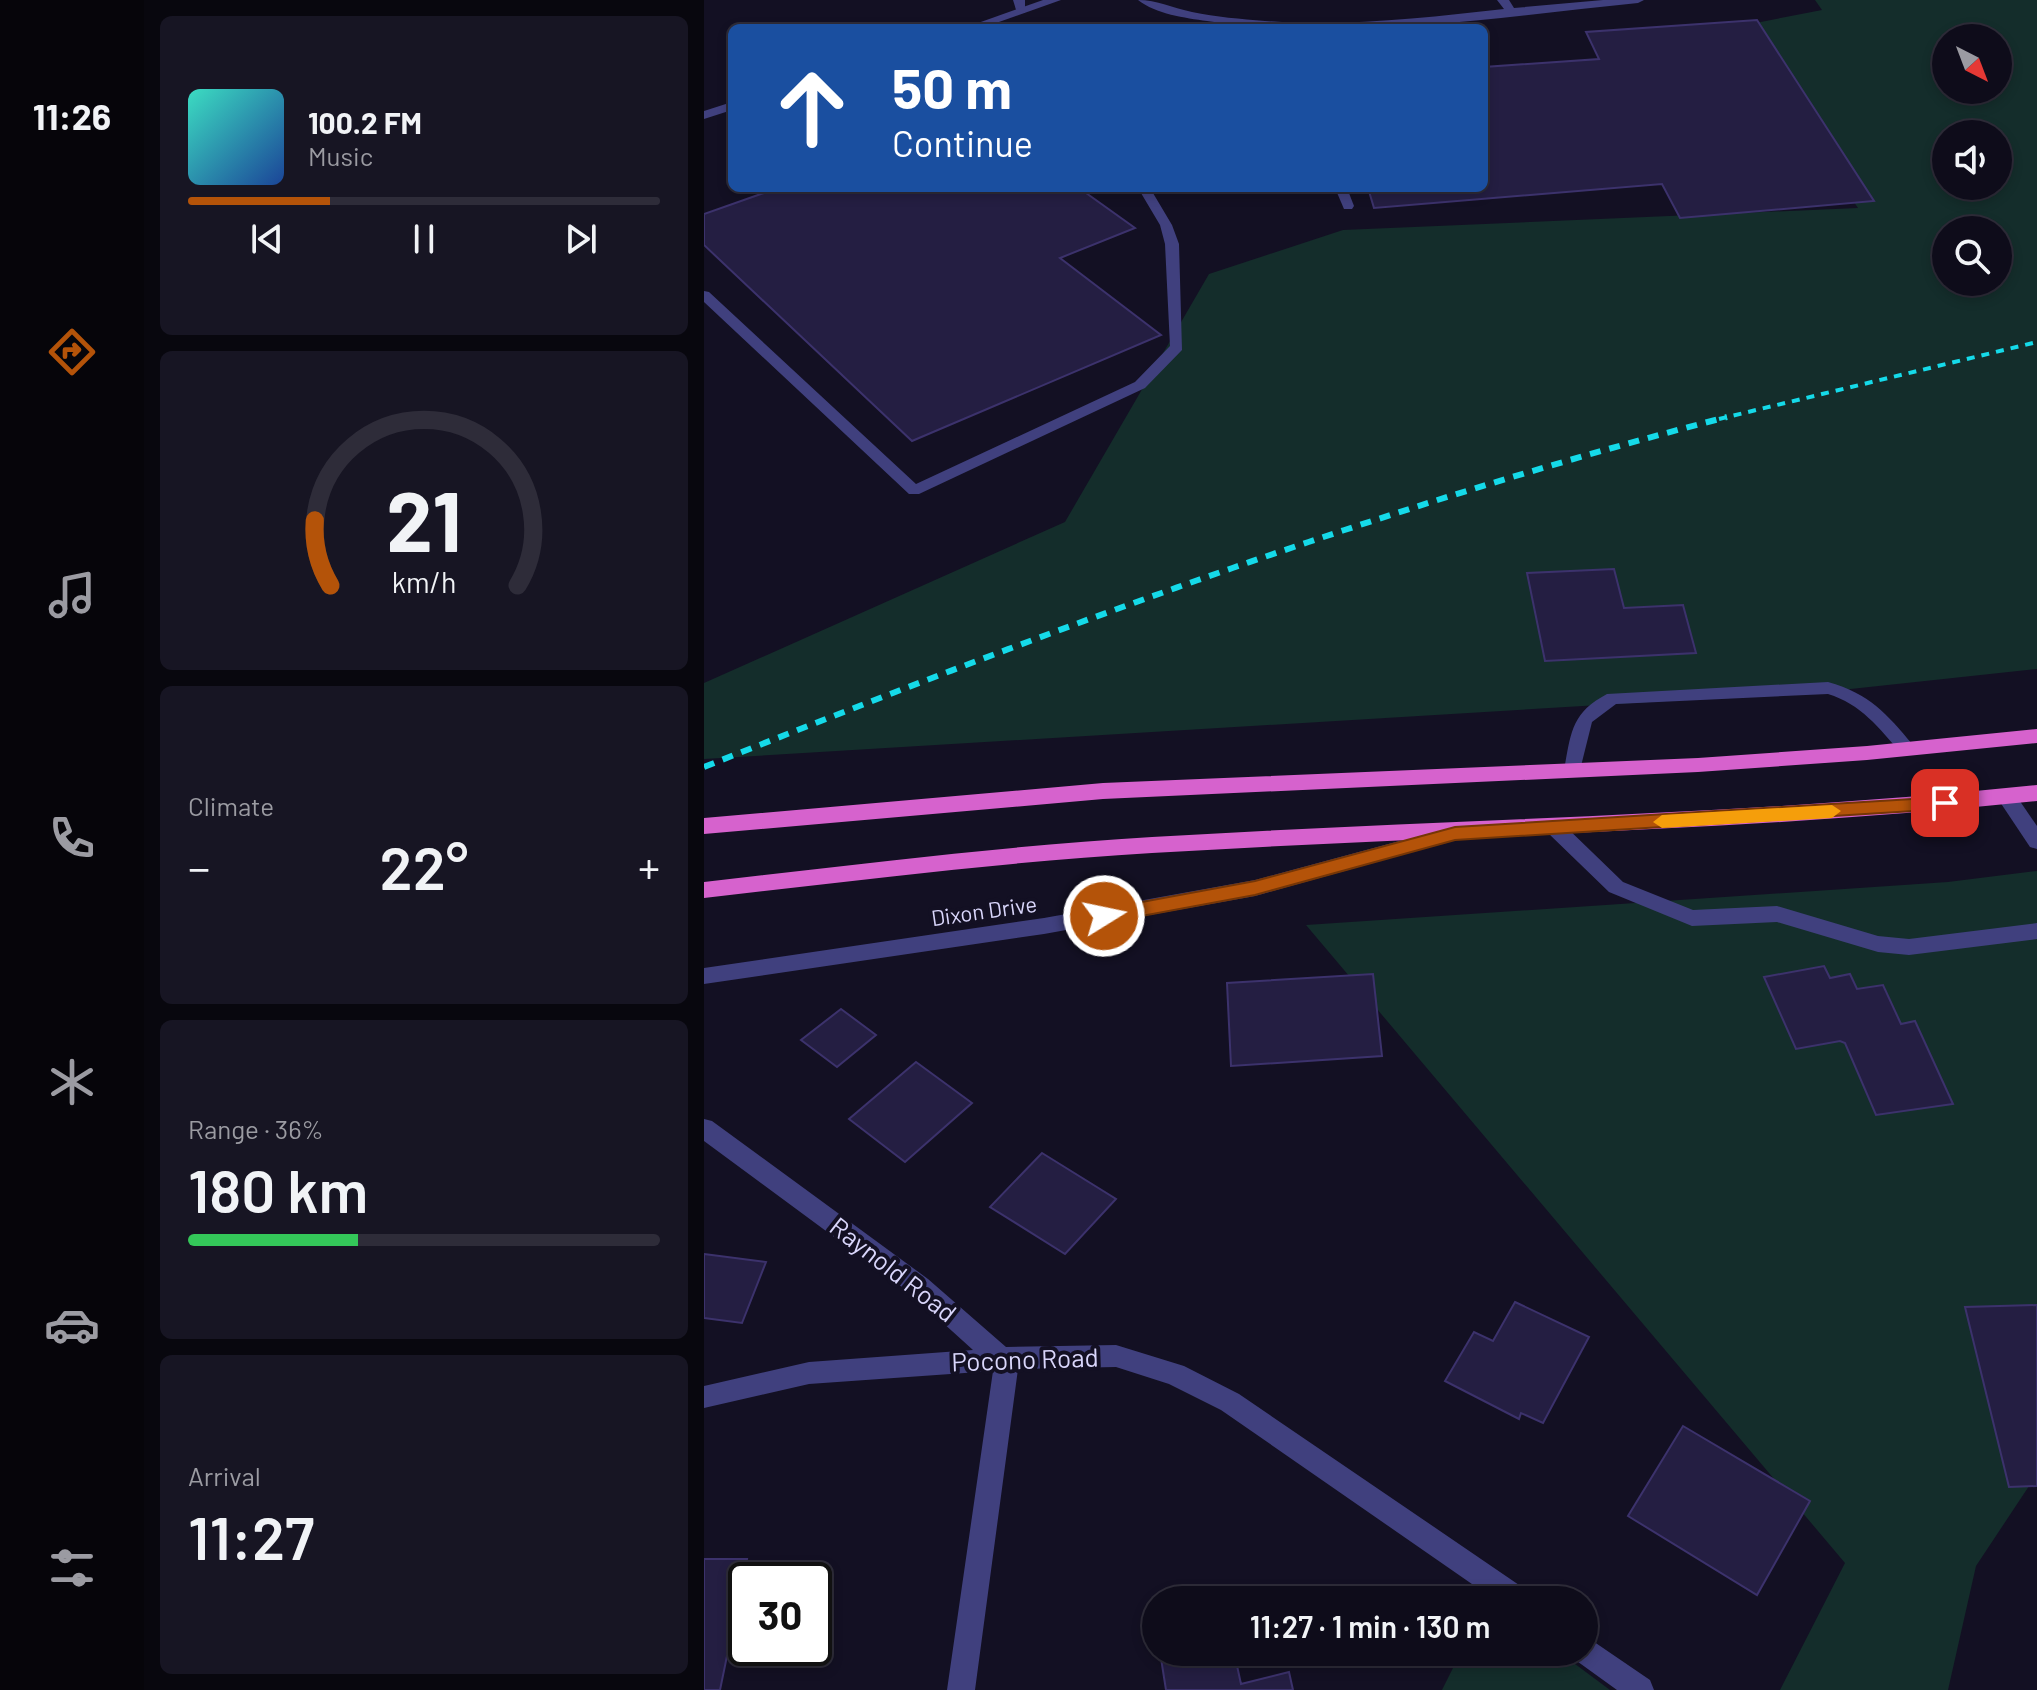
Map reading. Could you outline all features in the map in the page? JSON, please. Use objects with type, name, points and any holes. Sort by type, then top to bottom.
[{"type":"highway","points":[[704,826],[1103,791],[1698,765],[2037,736]]},
{"type":"highway","points":[[704,890],[951,862],[1151,845],[1555,828],[1915,806],[2037,793]]},
{"type":"street","points":[[979,24],[1020,6],[1055,0]]},
{"type":"street","points":[[704,115],[728,107]]},
{"type":"street","points":[[2006,796],[2037,842]]},
{"type":"street","points":[[1555,828],[1616,887],[1692,918],[1777,914],[1878,944],[1909,947],[2037,931]]},
{"type":"street","name":"Dixon Drive","points":[[704,976],[1044,926],[1255,888],[1455,833]]},
{"type":"street","name":"Raynold Road","points":[[704,1128],[919,1286],[1001,1359]]},
{"type":"street","name":"Pocono Road","points":[[704,1397],[809,1373],[1001,1359],[1116,1356],[1175,1374],[1230,1402],[1498,1586]]},
{"type":"street","points":[[961,1690],[1006,1363],[1001,1359]]},
{"type":"street","points":[[1598,1659],[1640,1690]]},
{"type":"lane","points":[[1144,0],[1200,17],[1256,24]]},
{"type":"lane","points":[[1503,0],[1511,12]]},
{"type":"lane","points":[[1405,24],[1638,0]]},
{"type":"lane","points":[[704,295],[914,491],[1140,385],[1177,347],[1172,244],[1166,225],[1146,192]]},
{"type":"lane","points":[[1343,192],[1348,206]]},
{"type":"lane","points":[[1573,770],[1581,727],[1590,709],[1613,698],[1828,688],[1852,694],[1871,707],[1907,749]]},
{"type":"green space","points":[[1815,0],[2037,0],[2037,669],[1832,691],[704,759],[704,683],[1065,522],[1209,274],[1343,230],[1858,208],[1735,27],[1822,10]]},
{"type":"green space","points":[[2037,871],[2037,1474],[1976,1566],[1948,1690],[1780,1690],[1845,1563],[1306,925],[1948,882]]},
{"type":"green space","points":[[1454,1666],[1578,1666],[1610,1690],[1442,1690]]},
{"type":"building","points":[[1757,20],[1874,201],[1680,218],[1662,184],[1374,208],[1369,192],[1488,192],[1488,67],[1599,59],[1586,32]]},
{"type":"building","points":[[767,192],[1085,192],[1135,228],[1060,258],[1161,335],[912,441],[704,245],[704,214]]},
{"type":"building","points":[[1614,569],[1624,608],[1683,605],[1696,653],[1545,661],[1527,573]]},
{"type":"building","points":[[1824,966],[1830,978],[1850,974],[1857,989],[1883,985],[1901,1024],[1915,1021],[1953,1104],[1876,1115],[1845,1043],[1840,1041],[1796,1049],[1764,977]]},
{"type":"building","points":[[1373,974],[1382,1056],[1231,1066],[1227,983]]},
{"type":"building","points":[[841,1009],[876,1035],[837,1067],[801,1040]]},
{"type":"building","points":[[916,1062],[972,1103],[905,1162],[849,1119]]},
{"type":"building","points":[[1042,1153],[1116,1199],[1065,1254],[990,1207]]},
{"type":"building","points":[[704,1254],[766,1262],[742,1323],[704,1318]]},
{"type":"building","points":[[1515,1302],[1589,1337],[1543,1423],[1521,1413],[1519,1419],[1445,1381],[1474,1332],[1493,1341]]},
{"type":"building","points":[[2037,1305],[2037,1486],[2009,1487],[1965,1307]]},
{"type":"building","points":[[1683,1426],[1810,1501],[1757,1595],[1628,1516]]},
{"type":"building","points":[[704,1559],[747,1559],[746,1562],[728,1562],[728,1651],[720,1690],[704,1690]]},
{"type":"building","points":[[1162,1666],[1237,1666],[1241,1684],[1289,1672],[1293,1690],[1166,1690]]},
{"type":"railway","points":[[1724,418],[2037,342]]},
{"type":"railway","points":[[704,767],[956,669],[1338,532],[1596,452],[1724,418]]},
{"type":"railway","points":[[1719,419],[1724,418]]},
{"type":"slow traffic","points":[[1662,822],[1832,811]]},
{"type":"route","points":[[1104,916],[1255,888],[1455,833],[1945,803]]}]
